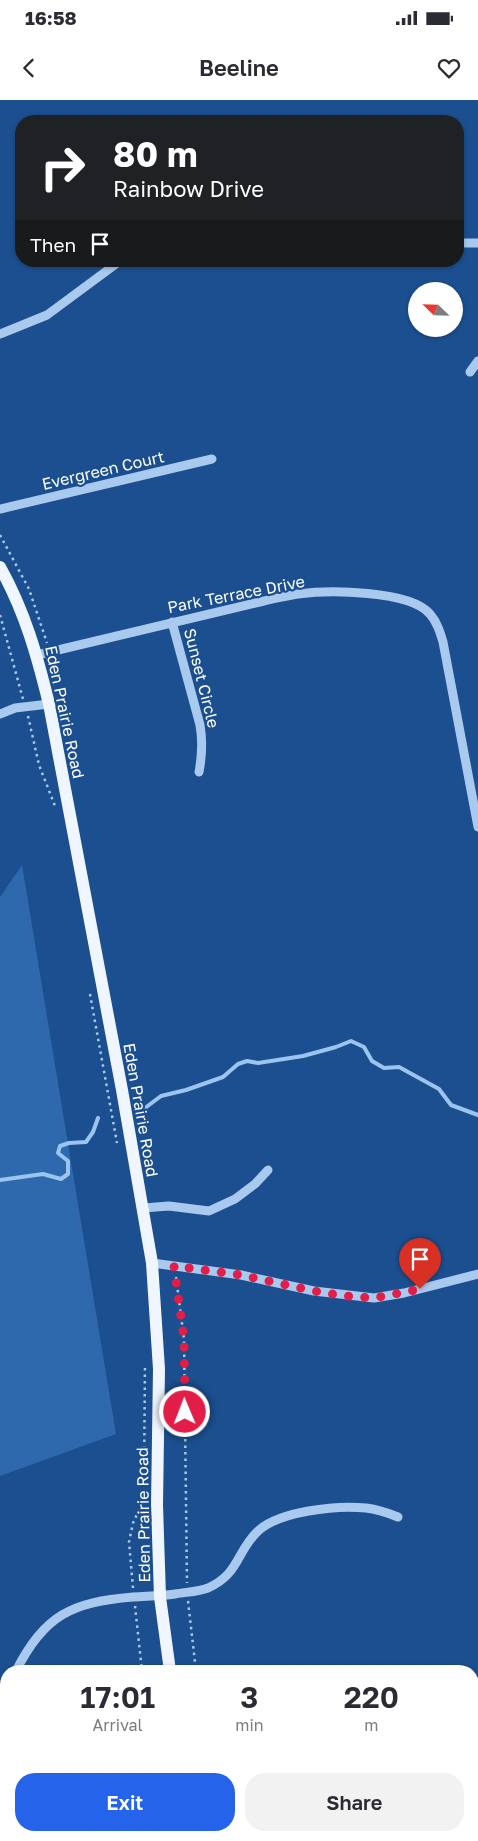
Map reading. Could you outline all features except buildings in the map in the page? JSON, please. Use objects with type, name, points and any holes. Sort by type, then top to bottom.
[{"type":"main road","name":"Eden Prairie Road","points":[[0,567],[43,653],[49,704],[152,1262],[159,1369],[157,1505],[160,1597],[169,1665]]},
{"type":"street","points":[[464,243],[478,243]]},
{"type":"street","points":[[0,334],[46,315],[112,267]]},
{"type":"street","points":[[470,372],[478,361]]},
{"type":"street","name":"Evergreen Court","points":[[0,509],[212,459]]},
{"type":"street","name":"Park Terrace Drive","points":[[43,653],[264,600],[300,594],[372,595],[401,598],[415,603],[429,613],[438,626],[443,642],[478,827]]},
{"type":"street","name":"Sunset Circle","points":[[172,622],[200,725],[202,756],[199,772]]},
{"type":"street","points":[[0,714],[25,706],[49,704]]},
{"type":"street","points":[[143,1208],[169,1206],[210,1211],[235,1199],[255,1184],[268,1170]]},
{"type":"street","points":[[152,1262],[241,1275],[314,1291],[374,1298],[404,1293],[478,1274]]},
{"type":"street","points":[[19,1665],[28,1647],[41,1630],[58,1617],[76,1608],[96,1602],[134,1597],[160,1597],[206,1589],[219,1583],[230,1573],[246,1545],[257,1532],[287,1515],[357,1508],[383,1511],[398,1516]]},
{"type":"path","points":[[0,535],[29,589],[43,653]]},
{"type":"path","points":[[0,615],[39,765],[56,808]]},
{"type":"path","points":[[90,991],[118,1145]]},
{"type":"path","points":[[174,1266],[184,1339],[188,1592],[195,1665]]},
{"type":"path","points":[[144,1489],[145,1359]]},
{"type":"path","points":[[141,1665],[129,1542],[133,1523],[144,1499]]},
{"type":"shaded area","points":[[22,865],[116,1434],[0,1476],[0,897]]},
{"type":"waterway","points":[[145,1108],[161,1096],[186,1090],[223,1077],[238,1064],[247,1061],[258,1063],[303,1056],[351,1041],[364,1047],[372,1061],[384,1068],[399,1067],[439,1089],[451,1105],[478,1115]]},
{"type":"waterway","points":[[0,1180],[43,1174],[61,1179],[68,1174],[68,1161],[58,1153],[60,1146],[69,1143],[86,1142],[93,1132],[98,1118]]},
{"type":"route","points":[[185,1412],[184,1339],[174,1266],[241,1275],[344,1296],[374,1298],[420,1289]]}]
